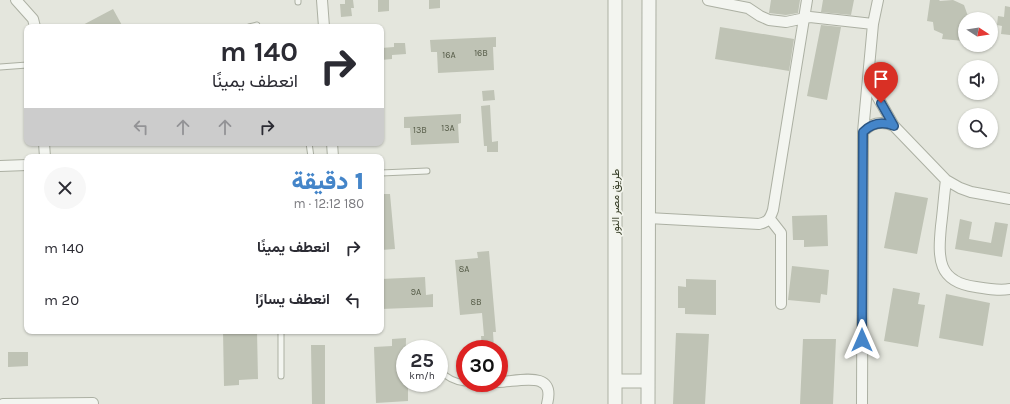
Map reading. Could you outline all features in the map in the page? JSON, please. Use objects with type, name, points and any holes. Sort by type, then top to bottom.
[{"type":"street","points":[[16,0],[33,19],[34,24]]},
{"type":"street","points":[[322,0],[324,24]]},
{"type":"street","name":"طريق مصر النور","points":[[615,0],[615,404]]},
{"type":"street","points":[[648,404],[649,0]]},
{"type":"street","points":[[708,0],[749,4],[760,16],[769,20],[786,22],[810,17],[873,24]]},
{"type":"street","points":[[648,218],[759,224],[770,218],[773,210],[807,0]]},
{"type":"street","points":[[862,404],[863,132],[873,24],[878,0]]},
{"type":"street","points":[[868,80],[894,126],[946,180],[971,192],[1010,199]]},
{"type":"street","points":[[863,132],[871,125],[877,123],[883,122],[894,126]]},
{"type":"street","points":[[0,166],[24,164]]},
{"type":"street","points":[[946,180],[939,247],[940,259],[945,271],[954,280],[966,286],[1000,290],[1010,289]]},
{"type":"street","points":[[770,218],[781,233],[781,304]]},
{"type":"street","points":[[508,381],[542,381],[548,387],[549,397],[547,404]]},
{"type":"street","points":[[615,381],[648,381]]},
{"type":"street","points":[[3,404],[93,403]]},
{"type":"lane","points":[[0,67],[24,65]]},
{"type":"lane","points":[[384,173],[427,171]]},
{"type":"lane","points":[[281,334],[281,376]]},
{"type":"building","points":[[345,0],[353,0],[354,8],[351,8],[352,16],[341,17],[340,4],[345,4]]},
{"type":"building","points":[[378,0],[389,0],[389,11],[378,12]]},
{"type":"building","points":[[429,0],[440,0],[440,8],[429,9]]},
{"type":"building","points":[[771,0],[800,0],[798,13],[786,15],[769,13]]},
{"type":"building","points":[[823,0],[854,0],[851,15],[821,12]]},
{"type":"building","points":[[930,0],[953,0],[964,5],[966,12],[958,12],[958,40],[942,39],[943,34],[934,30],[933,22],[927,21]]},
{"type":"building","points":[[1005,6],[1010,7],[1010,35],[1001,34],[1002,26],[998,25],[998,16],[1004,17]]},
{"type":"building","points":[[113,9],[121,24],[85,24]]},
{"type":"building","points":[[821,25],[841,27],[827,100],[807,96]]},
{"type":"building","points":[[720,27],[794,39],[789,71],[715,59]]},
{"type":"building","points":[[496,37],[496,47],[493,47],[494,70],[438,73],[437,52],[431,52],[430,40]]},
{"type":"building","points":[[394,43],[405,43],[406,54],[392,55],[392,59],[384,60],[384,48],[394,47]]},
{"type":"building","points":[[494,90],[495,100],[483,101],[482,91]]},
{"type":"building","points":[[490,105],[492,142],[498,141],[498,152],[487,152],[487,146],[484,146],[481,106]]},
{"type":"building","points":[[461,114],[461,123],[458,124],[459,143],[411,145],[410,128],[404,128],[404,117]]},
{"type":"building","points":[[895,192],[928,198],[917,254],[884,248]]},
{"type":"building","points":[[384,194],[390,194],[395,249],[384,250]]},
{"type":"building","points":[[827,215],[828,246],[804,247],[804,240],[793,240],[792,216]]},
{"type":"building","points":[[960,219],[972,222],[969,239],[991,243],[995,222],[1008,224],[1002,257],[955,249]]},
{"type":"building","points":[[489,251],[496,332],[493,332],[493,340],[481,340],[481,336],[484,336],[482,313],[460,315],[455,260],[478,258],[477,252]]},
{"type":"building","points":[[792,266],[829,270],[827,295],[821,294],[820,303],[788,300]]},
{"type":"building","points":[[425,277],[426,295],[433,294],[433,307],[384,309],[384,279]]},
{"type":"building","points":[[686,279],[716,280],[716,315],[685,314],[685,308],[678,308],[678,286],[686,287]]},
{"type":"building","points":[[893,288],[920,293],[918,304],[925,305],[918,347],[884,341]]},
{"type":"building","points":[[946,294],[990,303],[983,346],[939,338]]},
{"type":"building","points":[[676,333],[709,334],[705,404],[673,404]]},
{"type":"building","points":[[223,334],[257,334],[258,379],[239,380],[239,385],[224,386]]},
{"type":"building","points":[[406,338],[406,340],[396,340],[396,392],[408,392],[408,401],[376,403],[374,347],[392,346],[392,339]]},
{"type":"building","points":[[803,339],[836,339],[833,404],[800,404]]},
{"type":"building","points":[[311,345],[325,345],[325,404],[312,404]]},
{"type":"building","points":[[8,352],[28,352],[28,366],[8,367]]},
{"type":"route","points":[[862,340],[863,132],[871,125],[877,123],[889,123],[894,126],[881,103]]}]
